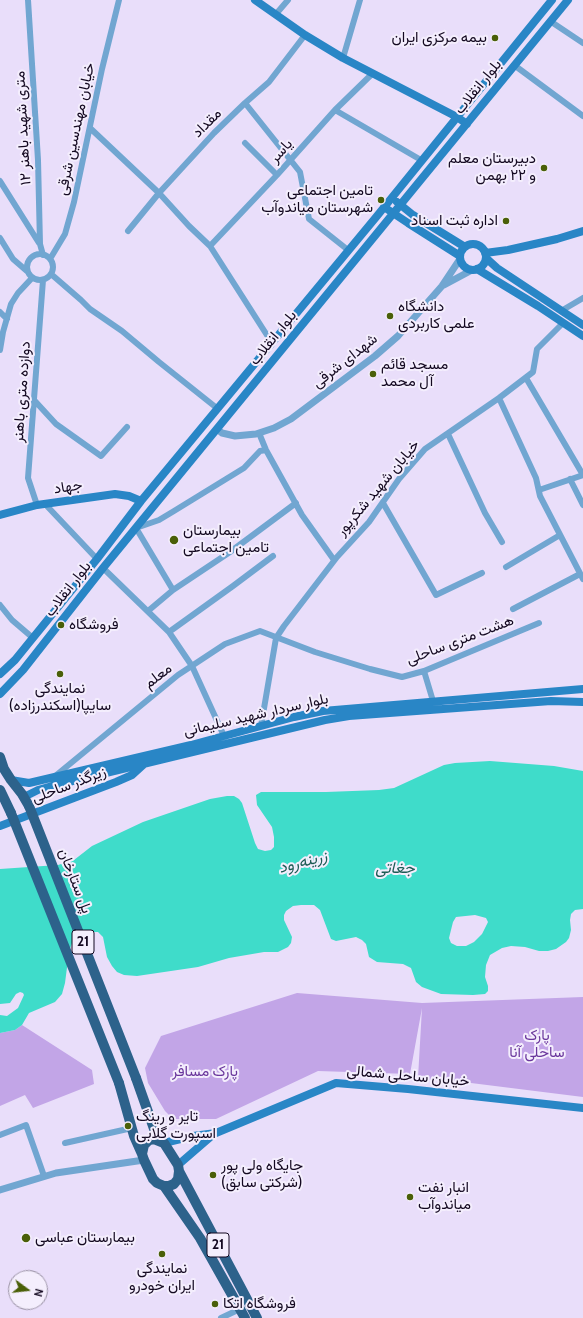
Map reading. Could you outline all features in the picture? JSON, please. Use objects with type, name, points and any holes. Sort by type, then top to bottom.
[{"type":"highway","name":"21","points":[[0,757],[4,769],[24,797]]},
{"type":"highway","name":"21","points":[[1,796],[11,812],[118,1083],[143,1157]]},
{"type":"highway","name":"پل ستارخان","points":[[24,797],[29,806],[161,1142]]},
{"type":"highway","points":[[154,1139],[161,1142],[178,1168],[178,1179],[174,1184],[169,1186],[164,1186],[153,1179],[143,1157],[144,1145],[149,1140],[154,1139]]},
{"type":"highway","name":"21","points":[[178,1168],[257,1318]]},
{"type":"highway","name":"21","points":[[164,1186],[200,1238],[242,1314]]},
{"type":"highway","points":[[184,1216],[185,1207],[189,1204],[199,1206]]},
{"type":"main road","points":[[255,0],[305,35],[343,58],[457,116],[467,124]]},
{"type":"main road","name":"بلوار انقلاب","points":[[0,674],[15,660],[97,559],[141,501],[384,207],[552,0]]},
{"type":"main road","name":"بلوار انقلاب","points":[[0,694],[23,670],[103,568],[568,0]]},
{"type":"main road","points":[[391,198],[413,215],[465,247]]},
{"type":"main road","points":[[384,207],[460,257],[465,267],[475,270],[512,290],[583,336]]},
{"type":"main road","points":[[486,255],[557,240],[583,231]]},
{"type":"main road","points":[[460,257],[465,247],[476,244],[483,249],[497,268],[583,325]]},
{"type":"main road","points":[[475,270],[483,265],[486,255]]},
{"type":"main road","points":[[207,422],[217,429]]},
{"type":"main road","name":"جهاد","points":[[0,515],[42,505],[115,494],[129,496],[141,501]]},
{"type":"main road","points":[[15,660],[23,670]]},
{"type":"main road","name":"بلوار سردار شهید سلیمانی","points":[[24,797],[38,790],[79,776],[294,717],[323,711],[583,689]]},
{"type":"main road","name":"بلوار سردار شهید سلیمانی","points":[[11,780],[29,783],[54,778],[79,776],[144,764],[296,726],[337,718],[551,701],[583,702]]},
{"type":"main road","name":"زیرگذر ساحلی","points":[[0,826],[116,782],[132,775],[144,764]]},
{"type":"main road","name":"خیابان ساحلی شمالی","points":[[216,1133],[336,1083],[408,1089],[583,1108]]},
{"type":"main road","points":[[161,1142],[216,1133]]},
{"type":"main road","points":[[178,1168],[216,1133]]},
{"type":"street","name":"۱۲ متری شهید باهنر","points":[[28,0],[38,160],[40,244],[43,255]]},
{"type":"street","name":"خیابان مهندسین شرقی","points":[[50,259],[65,234],[74,202],[119,0]]},
{"type":"street","points":[[276,14],[288,0]]},
{"type":"street","points":[[343,58],[360,0]]},
{"type":"street","points":[[550,22],[583,43]]},
{"type":"street","name":"مقداد","points":[[128,231],[159,193],[214,133],[269,82],[305,35]]},
{"type":"street","points":[[514,65],[583,116]]},
{"type":"street","name":"یاسر","points":[[210,246],[290,161],[335,110],[372,74]]},
{"type":"street","points":[[245,103],[300,172],[309,219],[348,250]]},
{"type":"street","points":[[335,110],[421,160]]},
{"type":"street","points":[[90,128],[159,193],[189,226],[210,246],[272,343]]},
{"type":"street","points":[[245,143],[277,175]]},
{"type":"street","points":[[0,181],[40,244]]},
{"type":"street","points":[[0,238],[13,259],[30,275],[36,280],[43,280],[51,274],[53,266],[50,259],[43,255],[35,255],[31,258],[27,266],[30,275]]},
{"type":"street","name":"شهدای شرقی","points":[[217,429],[222,433],[235,436],[259,433],[274,428],[291,419],[375,356],[398,336],[442,286],[460,257]]},
{"type":"street","points":[[442,286],[475,270]]},
{"type":"street","points":[[51,274],[82,300],[90,309],[122,331],[218,409]]},
{"type":"street","points":[[0,350],[3,332],[11,304],[30,275]]},
{"type":"street","name":"دوازده متری باهنر","points":[[42,505],[28,478],[43,280]]},
{"type":"street","points":[[561,311],[583,298]]},
{"type":"street","points":[[0,312],[7,319]]},
{"type":"street","name":"خیابان شهید شکرپور","points":[[276,638],[334,560],[369,522],[399,480],[425,449],[499,398],[533,372],[538,349],[563,323]]},
{"type":"street","points":[[526,378],[583,475],[539,490]]},
{"type":"street","points":[[499,398],[536,478],[540,496],[582,576],[513,609]]},
{"type":"street","points":[[34,400],[56,424],[100,456],[127,427]]},
{"type":"street","points":[[259,433],[266,450],[302,515],[334,560]]},
{"type":"street","points":[[448,434],[485,513],[502,542]]},
{"type":"street","points":[[173,590],[136,528],[174,512],[244,468],[260,451],[266,450]]},
{"type":"street","points":[[570,479],[583,505]]},
{"type":"street","points":[[148,611],[173,590],[230,552],[296,503]]},
{"type":"street","points":[[383,503],[436,595],[482,573]]},
{"type":"street","points":[[42,505],[97,559]]},
{"type":"street","points":[[506,567],[560,536]]},
{"type":"street","points":[[169,632],[273,556]]},
{"type":"street","points":[[103,568],[169,632],[192,666],[224,736]]},
{"type":"street","points":[[0,606],[12,620],[33,638]]},
{"type":"street","name":"هشت متری ساحلی","points":[[276,638],[314,652],[363,667],[402,676],[424,671],[539,623]]},
{"type":"street","name":"معلم","points":[[54,778],[66,766],[178,675],[225,644],[260,631],[276,638]]},
{"type":"street","points":[[261,726],[276,638]]},
{"type":"street","points":[[424,671],[434,701]]},
{"type":"street","points":[[0,1135],[26,1125],[44,1176]]},
{"type":"street","points":[[65,1143],[132,1128]]},
{"type":"street","points":[[0,1190],[56,1173],[143,1157]]},
{"type":"street","points":[[221,1318],[242,1314]]},
{"type":"green space","name":"پارک مسافر","points":[[297,993],[422,1003],[583,997],[583,1097],[418,1078],[422,1008],[410,1074],[318,1071],[216,1119],[173,1119],[165,1111],[148,1083],[145,1068],[161,1036]]},
{"type":"green space","points":[[22,1025],[92,1070],[94,1084],[33,1108],[25,1095],[0,1106],[0,1033],[15,1030]]},
{"type":"water","name":"جغاتی","points":[[490,761],[554,766],[583,771],[583,909],[575,910],[571,914],[571,930],[569,938],[556,949],[539,951],[525,947],[511,946],[502,948],[490,955],[486,965],[485,977],[488,991],[485,994],[441,994],[422,987],[416,982],[411,968],[403,964],[377,962],[369,957],[366,944],[362,940],[356,937],[336,941],[331,939],[320,910],[314,905],[301,905],[293,906],[286,911],[284,915],[284,920],[292,937],[291,943],[288,947],[278,952],[264,952],[229,958],[198,967],[137,976],[124,975],[117,972],[107,957],[103,937],[98,932],[92,932],[78,937],[72,943],[69,952],[62,994],[55,1002],[29,1013],[22,1025],[15,1030],[0,1033],[0,1015],[7,1016],[18,1008],[24,995],[20,992],[16,994],[10,1003],[0,1004],[0,869],[58,865],[74,860],[92,846],[143,822],[210,799],[227,796],[234,796],[242,803],[258,849],[265,851],[271,850],[274,847],[272,827],[257,805],[256,795],[261,792],[326,792],[394,788],[444,765]],"holes":[[[475,915],[486,918],[488,922],[482,934],[474,942],[466,946],[457,946],[451,943],[449,938],[453,922],[456,917]]]},
{"type":"place","name":"بیمه مرکزی ایران","points":[[495,38]]},
{"type":"place","name":"دبیرستان معلم و ۲۲ بهمن","points":[[544,168]]},
{"type":"place","name":"تامین اجتماعی شهرستان میاندوآب","points":[[381,200]]},
{"type":"place","name":"اداره ثبت اسناد","points":[[506,221]]},
{"type":"place","name":"دانشگاه علمی کاربردی","points":[[390,316]]},
{"type":"place","name":"مسجد قائم آل محمد","points":[[373,374]]},
{"type":"place","name":"بیمارستان تامین اجتماعی","points":[[174,540]]},
{"type":"place","name":"فروشگاه","points":[[61,625]]},
{"type":"place","name":"نمایندگی سایپا(اسکندرزاده)","points":[[60,674]]},
{"type":"place","name":"تایر و رینگ اسپورت گلابی","points":[[128,1126]]},
{"type":"place","name":"جایگاه ولی پور (شرکتی سابق)","points":[[213,1175]]},
{"type":"place","name":"انبار نفت میاندوآب","points":[[410,1197]]},
{"type":"place","name":"بیمارستان عباسی","points":[[26,1238]]},
{"type":"place","name":"نمایندگی ایران خودرو","points":[[162,1254]]},
{"type":"place","name":"فروشگاه اتکا","points":[[215,1304]]},
{"type":"water label","name":"زرینه‌رود","points":[[303,862]]},
{"type":"park label","name":"پارک ساحلی آنا","points":[[537,1044]]}]
